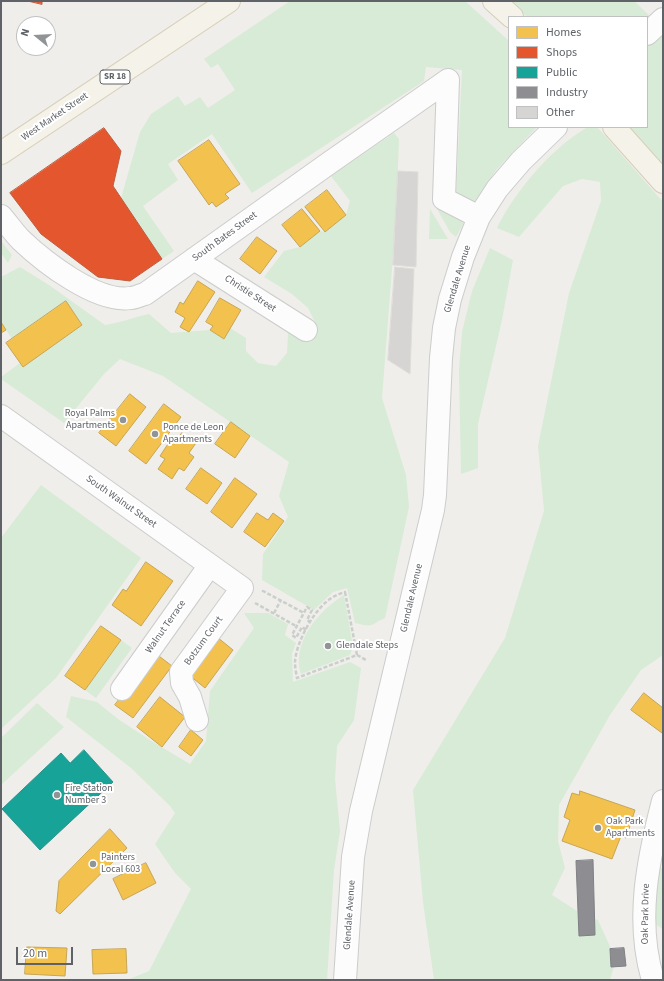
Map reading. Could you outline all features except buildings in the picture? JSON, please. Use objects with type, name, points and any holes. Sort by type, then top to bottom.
[{"type":"main road","points":[[494,1],[511,16]]},
{"type":"main road","name":"West Market Street","points":[[1,153],[221,3]]},
{"type":"main road","points":[[615,128],[663,182]]},
{"type":"street","points":[[648,33],[663,19]]},
{"type":"street","name":"South Bates Street","points":[[1,216],[21,239],[47,261],[84,287],[112,297],[129,298],[145,294],[332,160],[448,80],[444,199],[479,217]]},
{"type":"street","name":"Glendale Avenue","points":[[345,980],[353,856],[361,811],[433,510],[435,495],[441,358],[444,328],[450,299],[463,257],[479,217],[502,183],[521,161],[555,128]]},
{"type":"street","name":"Christie Street","points":[[194,259],[306,330]]},
{"type":"street","name":"South Walnut Street","points":[[1,416],[210,565],[249,596]]},
{"type":"street","name":"Walnut Terrace","points":[[122,689],[210,565]]},
{"type":"street","name":"Botzum Court","points":[[197,720],[190,696],[182,683],[181,672],[249,596]]},
{"type":"street","name":"Oak Park Drive","points":[[653,980],[646,957],[645,891],[657,824],[663,801]]},
{"type":"path","points":[[263,591],[304,612]]},
{"type":"path","points":[[358,655],[297,678],[296,657],[310,622],[327,602],[333,597],[345,592],[358,655],[366,660]]},
{"type":"path","points":[[249,596],[296,626]]},
{"type":"path","points":[[274,613],[281,600]]},
{"type":"path","points":[[306,630],[302,627],[296,638],[292,635],[307,607],[312,610],[307,620],[310,622]]},
{"type":"green space","points":[[290,1],[465,1],[508,40],[508,128],[536,128],[497,169],[473,204],[456,195],[462,70],[426,67],[424,81],[252,193],[212,134],[168,164],[178,180],[143,206],[174,251],[162,259],[121,198],[140,132],[151,114],[178,96],[185,106],[200,97],[208,108],[235,90],[218,64],[211,68],[204,59]]},
{"type":"green space","points":[[509,1],[634,1],[651,17],[648,20],[648,16],[526,16]]},
{"type":"green space","points":[[662,32],[663,33],[663,171],[626,128],[648,128],[648,45]]},
{"type":"green space","points":[[586,128],[598,128],[663,202],[663,655],[641,670],[610,715],[559,805],[558,841],[565,868],[552,895],[585,916],[598,920],[616,960],[610,980],[434,980],[423,902],[413,790],[505,638],[544,511],[538,446],[569,293],[601,201],[600,182],[582,179],[563,186],[519,237],[497,228],[514,200],[535,172],[560,147]]},
{"type":"green space","points":[[394,133],[399,139],[396,217],[382,398],[406,475],[409,507],[385,618],[372,625],[366,625],[355,623],[347,588],[333,592],[314,610],[262,580],[263,554],[288,517],[279,496],[289,462],[163,376],[120,359],[104,374],[64,423],[1,379],[1,377],[20,363],[23,366],[82,325],[66,301],[12,339],[1,322],[1,277],[20,267],[49,285],[105,325],[149,314],[171,333],[210,330],[224,339],[230,328],[246,338],[246,351],[258,363],[276,366],[287,353],[288,333],[309,341],[318,328],[308,308],[292,294],[264,277],[284,251],[300,247],[320,231],[325,232],[346,215],[350,201],[331,176]]},
{"type":"green space","points":[[440,207],[461,218],[463,224],[456,237],[450,232],[437,209]]},
{"type":"green space","points":[[430,209],[448,239],[429,239]]},
{"type":"green space","points":[[1,241],[12,255],[8,263],[1,253]]},
{"type":"green space","points":[[490,248],[513,260],[502,320],[478,424],[478,468],[461,474],[459,370],[462,332],[472,291]]},
{"type":"green space","points":[[41,485],[141,558],[56,678],[1,729],[1,538]]},
{"type":"green space","points":[[344,595],[353,647],[350,655],[301,674],[299,662],[300,651],[309,628],[325,609]]},
{"type":"green space","points":[[244,613],[268,613],[288,624],[285,635],[296,643],[292,654],[293,682],[350,662],[361,668],[354,720],[337,746],[335,779],[340,831],[334,870],[327,980],[127,980],[149,971],[191,889],[175,873],[155,844],[175,813],[170,806],[131,768],[66,717],[71,696],[97,702],[118,719],[190,764],[206,741],[210,691],[254,628]]},
{"type":"green space","points":[[121,640],[132,648],[96,698],[85,690]]},
{"type":"green space","points":[[37,703],[64,727],[1,785],[1,738]]},
{"type":"green space","points":[[660,868],[663,869],[663,929],[650,921],[654,882]]},
{"type":"place","name":"Royal Palms Apartments","points":[[123,420]]},
{"type":"place","name":"Ponce de Leon Apartments","points":[[155,434]]},
{"type":"place","name":"Glendale Steps","points":[[328,646]]},
{"type":"place","name":"Fire Station Number 3","points":[[57,795]]},
{"type":"place","name":"Oak Park Apartments","points":[[598,828]]},
{"type":"place","name":"Painters Local 603","points":[[93,864]]}]
